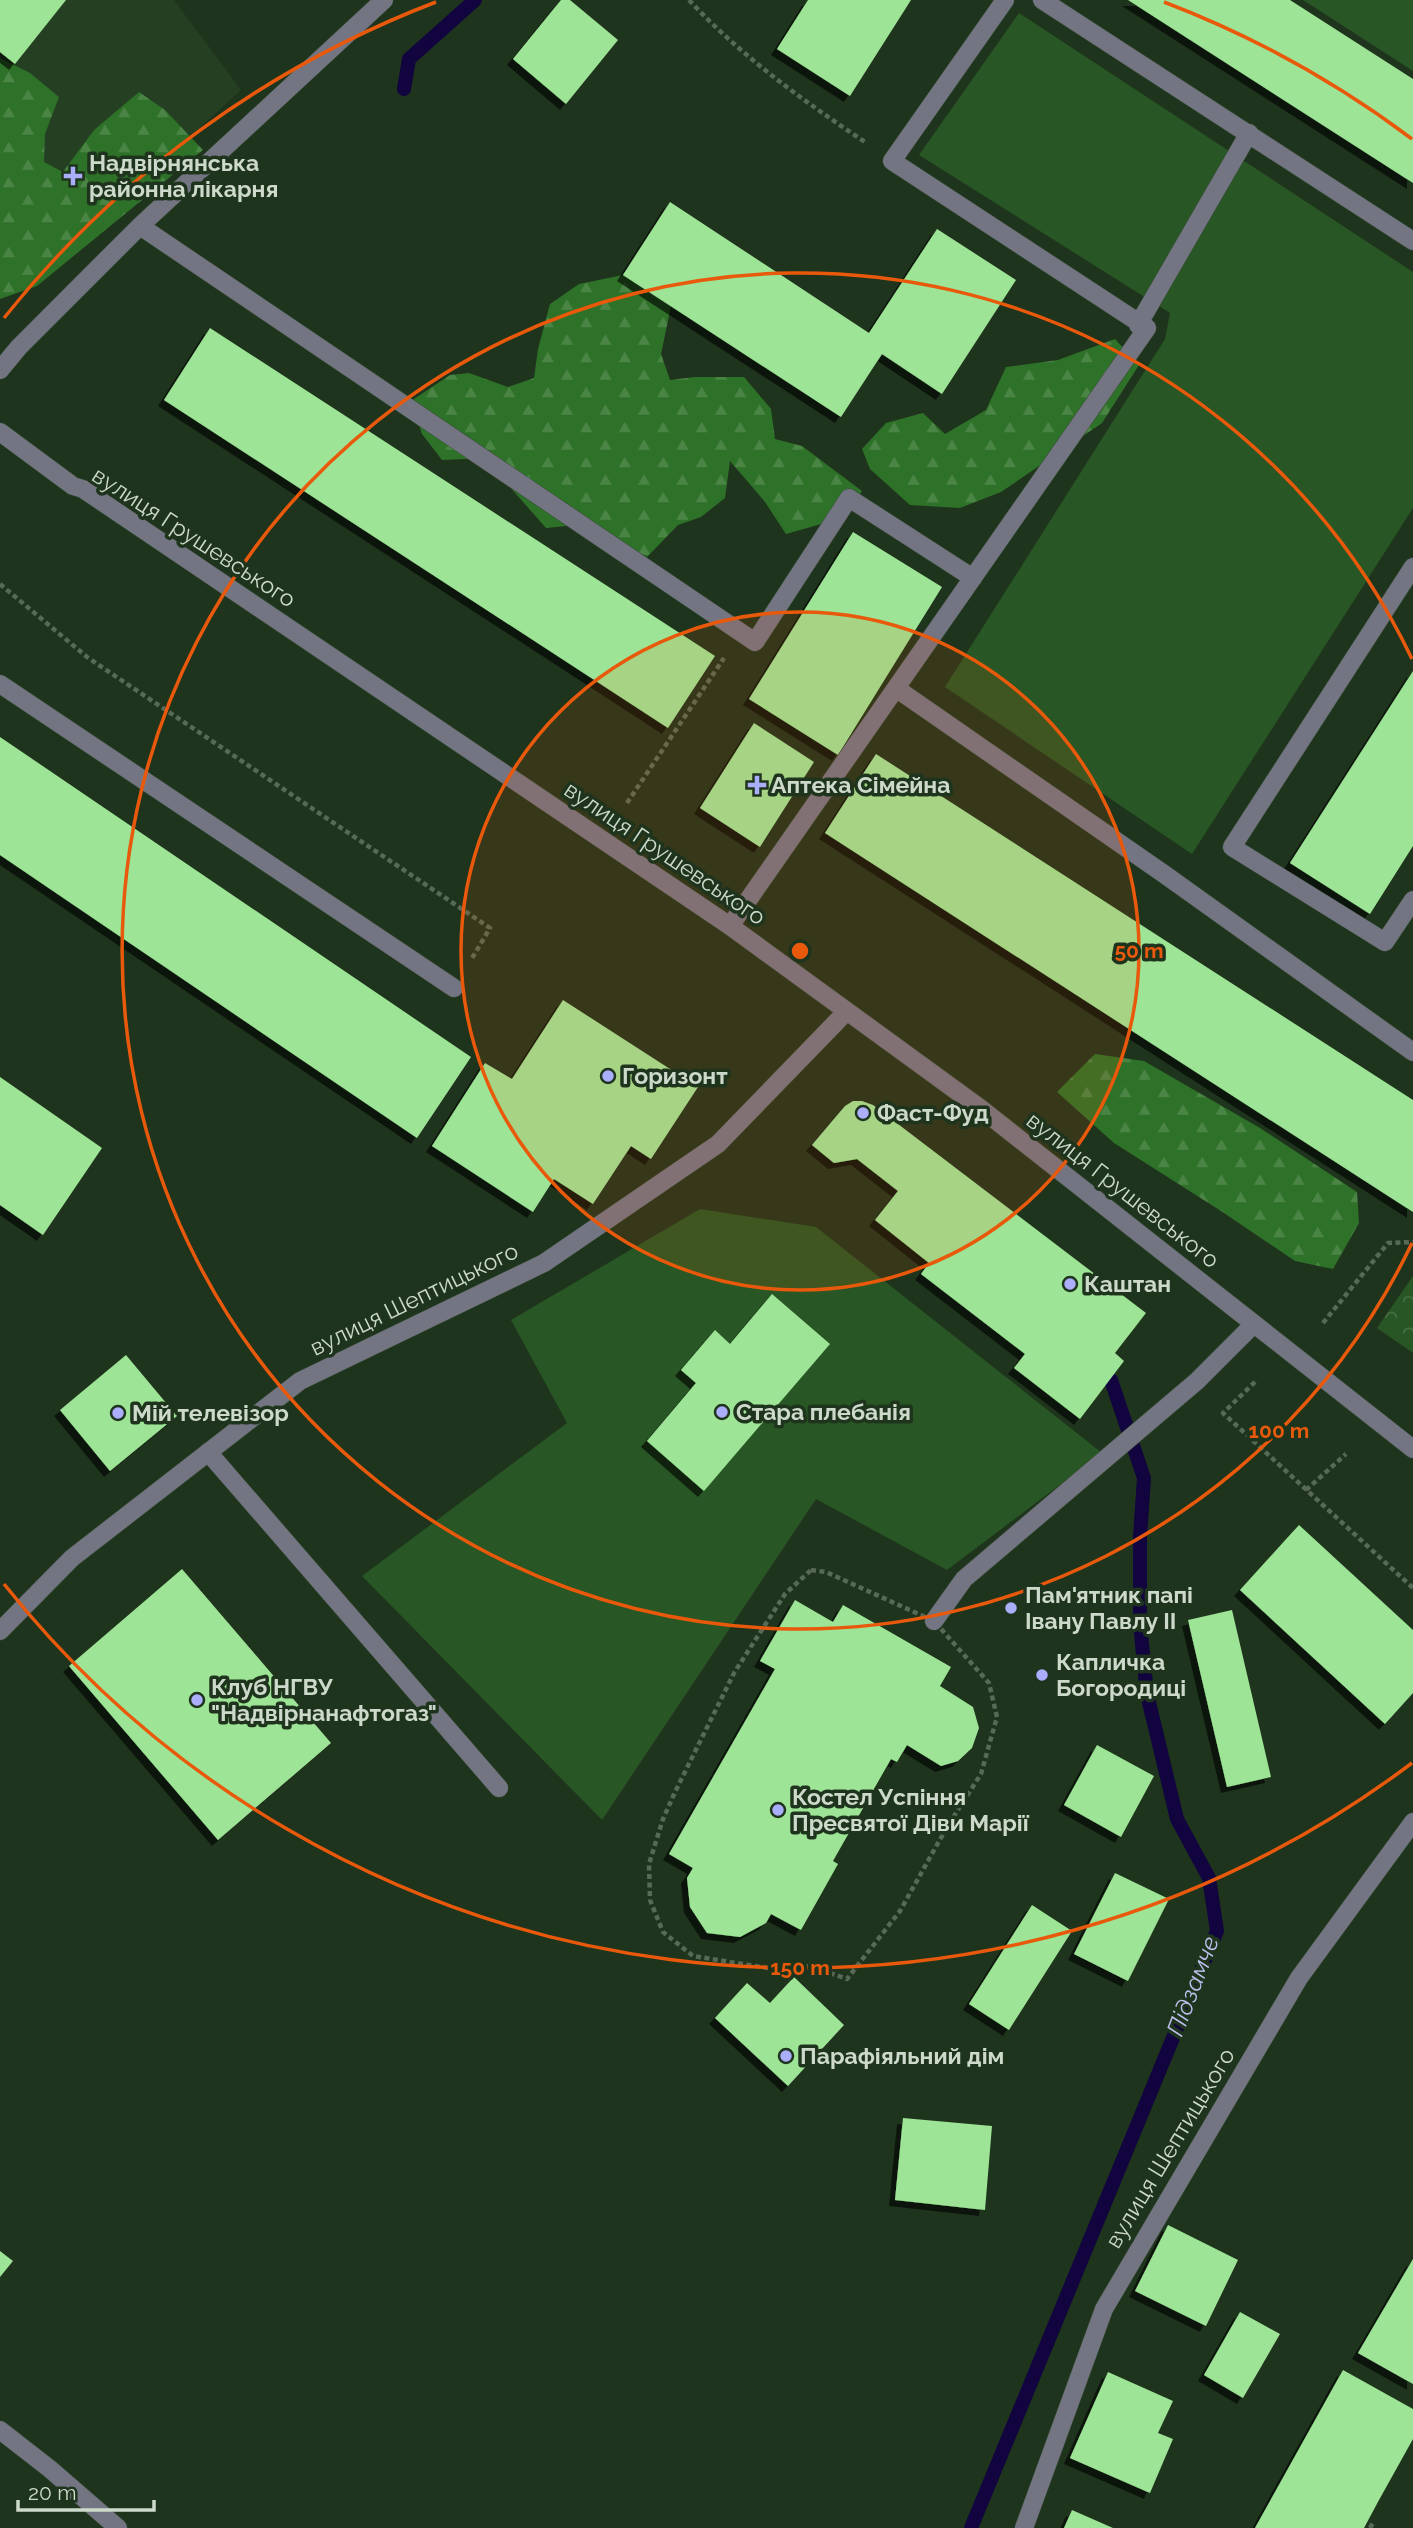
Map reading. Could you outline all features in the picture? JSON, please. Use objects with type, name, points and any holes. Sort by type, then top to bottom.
[{"type":"street","points":[[0,370],[19,346],[140,226],[384,0]]},
{"type":"street","points":[[730,926],[1147,328],[892,161],[1005,0]]},
{"type":"street","points":[[1042,0],[1413,241]]},
{"type":"street","points":[[1139,324],[1249,134]]},
{"type":"street","points":[[140,226],[755,642],[849,498],[973,578]]},
{"type":"street","name":"вулиця Грушевського","points":[[0,432],[73,486],[83,489],[730,926],[979,1108],[1413,1450]]},
{"type":"street","points":[[1413,567],[1232,847],[1385,942],[1413,900]]},
{"type":"street","points":[[0,684],[454,988]]},
{"type":"street","points":[[897,689],[1164,874],[1413,1052]]},
{"type":"street","name":"вулиця Шептицького","points":[[0,1631],[72,1558],[300,1381],[544,1263],[718,1144],[847,1011]]},
{"type":"street","points":[[934,1621],[964,1579],[1197,1381],[1254,1324]]},
{"type":"street","points":[[208,1452],[499,1788]]},
{"type":"street","name":"вулиця Шептицького","points":[[1024,2528],[1104,2309],[1299,1979],[1413,1822]]},
{"type":"street","points":[[0,2430],[118,2528]]},
{"type":"path","points":[[689,0],[718,30],[798,96],[892,161]]},
{"type":"path","points":[[0,584],[87,657],[490,928]]},
{"type":"path","points":[[627,803],[741,632]]},
{"type":"path","points":[[1323,1323],[1388,1243],[1413,1242]]},
{"type":"path","points":[[1255,1382],[1223,1413],[1413,1588]]},
{"type":"path","points":[[1306,1490],[1346,1454]]},
{"type":"path","points":[[811,1570],[827,1572],[934,1621],[989,1683],[997,1717],[981,1774],[947,1827],[900,1912],[847,1979],[810,1966],[774,1969],[693,1956],[663,1932],[650,1900],[649,1864],[663,1819],[734,1673],[785,1594],[811,1570]]},
{"type":"path","points":[[1370,2528],[1374,2521]]},
{"type":"shaded area","name":"Надвірнянська районна лікарня","points":[[0,0],[174,0],[241,90],[52,261],[0,283]]},
{"type":"green space","points":[[1303,0],[1413,0],[1413,71]]},
{"type":"green space","points":[[1019,13],[1413,272],[1413,508],[1192,854],[945,687],[1165,339],[1170,313],[919,155]]},
{"type":"green space","points":[[0,58],[30,73],[59,97],[45,134],[44,162],[63,172],[94,130],[139,92],[165,110],[203,150],[37,286],[0,299]]},
{"type":"green space","points":[[623,275],[671,306],[661,354],[670,380],[744,377],[771,409],[775,439],[802,446],[862,491],[846,517],[786,534],[765,502],[730,461],[725,498],[701,517],[678,525],[647,557],[587,524],[546,528],[509,486],[489,458],[442,460],[422,434],[411,401],[450,375],[469,373],[508,387],[534,378],[538,349],[550,304],[579,284]]},
{"type":"green space","points":[[1115,339],[1139,365],[1102,423],[1001,492],[960,508],[910,505],[870,469],[862,449],[886,423],[923,413],[945,434],[986,410],[1006,367],[1058,360]]},
{"type":"green space","points":[[1095,1054],[1144,1061],[1260,1128],[1357,1192],[1359,1223],[1333,1269],[1295,1261],[1114,1143],[1057,1092]]},
{"type":"green space","points":[[700,1209],[816,1227],[1102,1453],[947,1570],[816,1499],[602,1820],[362,1576],[567,1423],[511,1320]]},
{"type":"green space","points":[[1413,1276],[1413,1353],[1377,1328]]},
{"type":"building","points":[[0,0],[66,0],[15,64],[0,52]]},
{"type":"building","points":[[561,0],[570,0],[618,40],[566,104],[513,59]]},
{"type":"building","points":[[808,0],[911,0],[850,96],[777,49]]},
{"type":"building","points":[[1128,0],[1290,0],[1413,79],[1413,183]]},
{"type":"building","points":[[670,202],[869,333],[937,229],[1016,280],[942,394],[882,354],[841,417],[623,275]]},
{"type":"building","points":[[210,328],[715,656],[668,728],[164,400]]},
{"type":"building","points":[[853,532],[942,587],[838,755],[749,699]]},
{"type":"building","points":[[1413,671],[1413,846],[1370,914],[1290,863]]},
{"type":"building","name":"Аптека Сімейна","points":[[754,723],[814,762],[760,847],[700,808]]},
{"type":"building","points":[[0,737],[471,1057],[417,1138],[0,855]]},
{"type":"building","points":[[876,754],[1413,1100],[1413,1212],[825,833]]},
{"type":"building","points":[[563,1000],[698,1087],[651,1159],[631,1146],[593,1204],[554,1179],[533,1212],[432,1146],[485,1063],[512,1079]]},
{"type":"building","points":[[0,1077],[102,1148],[43,1235],[0,1205]]},
{"type":"building","points":[[853,1101],[873,1105],[1146,1313],[1115,1353],[1124,1361],[1080,1419],[1014,1368],[1025,1354],[921,1274],[929,1263],[875,1220],[898,1191],[857,1159],[834,1163],[812,1145],[845,1106]]},
{"type":"building","name":"Стара плебанія","points":[[772,1294],[830,1344],[704,1491],[647,1441],[696,1383],[681,1370],[715,1330],[730,1344]]},
{"type":"building","name":"Мій телевізор","points":[[126,1355],[177,1416],[110,1471],[60,1410]]},
{"type":"building","points":[[1299,1525],[1413,1630],[1413,1693],[1385,1724],[1240,1590]]},
{"type":"building","points":[[182,1569],[331,1743],[218,1840],[69,1666]]},
{"type":"building","name":"Костел Успіння Пресвятої Діви Марії","points":[[795,1600],[833,1622],[843,1605],[951,1667],[940,1686],[973,1707],[979,1728],[972,1748],[958,1761],[941,1766],[907,1745],[897,1762],[891,1759],[833,1861],[838,1864],[801,1930],[771,1914],[766,1923],[740,1937],[707,1933],[690,1907],[687,1878],[693,1868],[669,1854],[775,1669],[760,1661]]},
{"type":"building","points":[[1232,1610],[1271,1777],[1227,1787],[1188,1620]]},
{"type":"building","points":[[1097,1745],[1154,1776],[1121,1837],[1064,1805]]},
{"type":"building","points":[[1115,1873],[1169,1899],[1128,1981],[1074,1954]]},
{"type":"building","points":[[1032,1905],[1072,1931],[1009,2030],[969,2004]]},
{"type":"building","name":"Парафіяльний дім","points":[[794,1977],[844,2025],[788,2086],[715,2018],[747,1983],[770,2003]]},
{"type":"building","points":[[903,2118],[992,2126],[985,2210],[895,2200]]},
{"type":"building","points":[[1168,2225],[1238,2260],[1206,2326],[1135,2291]]},
{"type":"building","points":[[0,2251],[13,2261],[0,2277]]},
{"type":"building","points":[[1413,2259],[1413,2384],[1358,2353]]},
{"type":"building","points":[[1240,2312],[1280,2334],[1243,2398],[1204,2375]]},
{"type":"building","points":[[1343,2370],[1413,2409],[1413,2439],[1364,2528],[1255,2528]]},
{"type":"building","points":[[1108,2372],[1173,2401],[1158,2433],[1173,2439],[1150,2493],[1070,2458]]},
{"type":"building","points":[[1072,2510],[1113,2528],[1064,2528]]},
{"type":"waterway","name":"Підзамче","points":[[404,89],[409,59],[475,0]]},
{"type":"waterway","name":"Підзамче","points":[[971,2528],[1217,1931],[1209,1878],[1177,1819],[1147,1694],[1140,1624],[1140,1537],[1144,1478],[1111,1380]]},
{"type":"place","name":"Надвірнянська районна лікарня","points":[[73,176]]},
{"type":"place","name":"Аптека Сімейна","points":[[757,785]]},
{"type":"place","name":"Горизонт","points":[[608,1076]]},
{"type":"place","name":"Фаст-Фуд","points":[[863,1113]]},
{"type":"place","name":"Каштан","points":[[1070,1284]]},
{"type":"place","name":"Стара плебанія","points":[[722,1412]]},
{"type":"place","name":"Мій телевізор","points":[[118,1413]]},
{"type":"place","name":"Пам'ятник папі Івану Павлу ІІ","points":[[1011,1608]]},
{"type":"place","name":"Капличка Богородиці","points":[[1042,1675]]},
{"type":"place","name":"Клуб НГВУ \"Надвірнанафтогаз\"","points":[[197,1700]]},
{"type":"place","name":"Костел Успіння Пресвятої Діви Марії","points":[[778,1810]]},
{"type":"place","name":"Парафіяльний дім","points":[[786,2056]]}]
